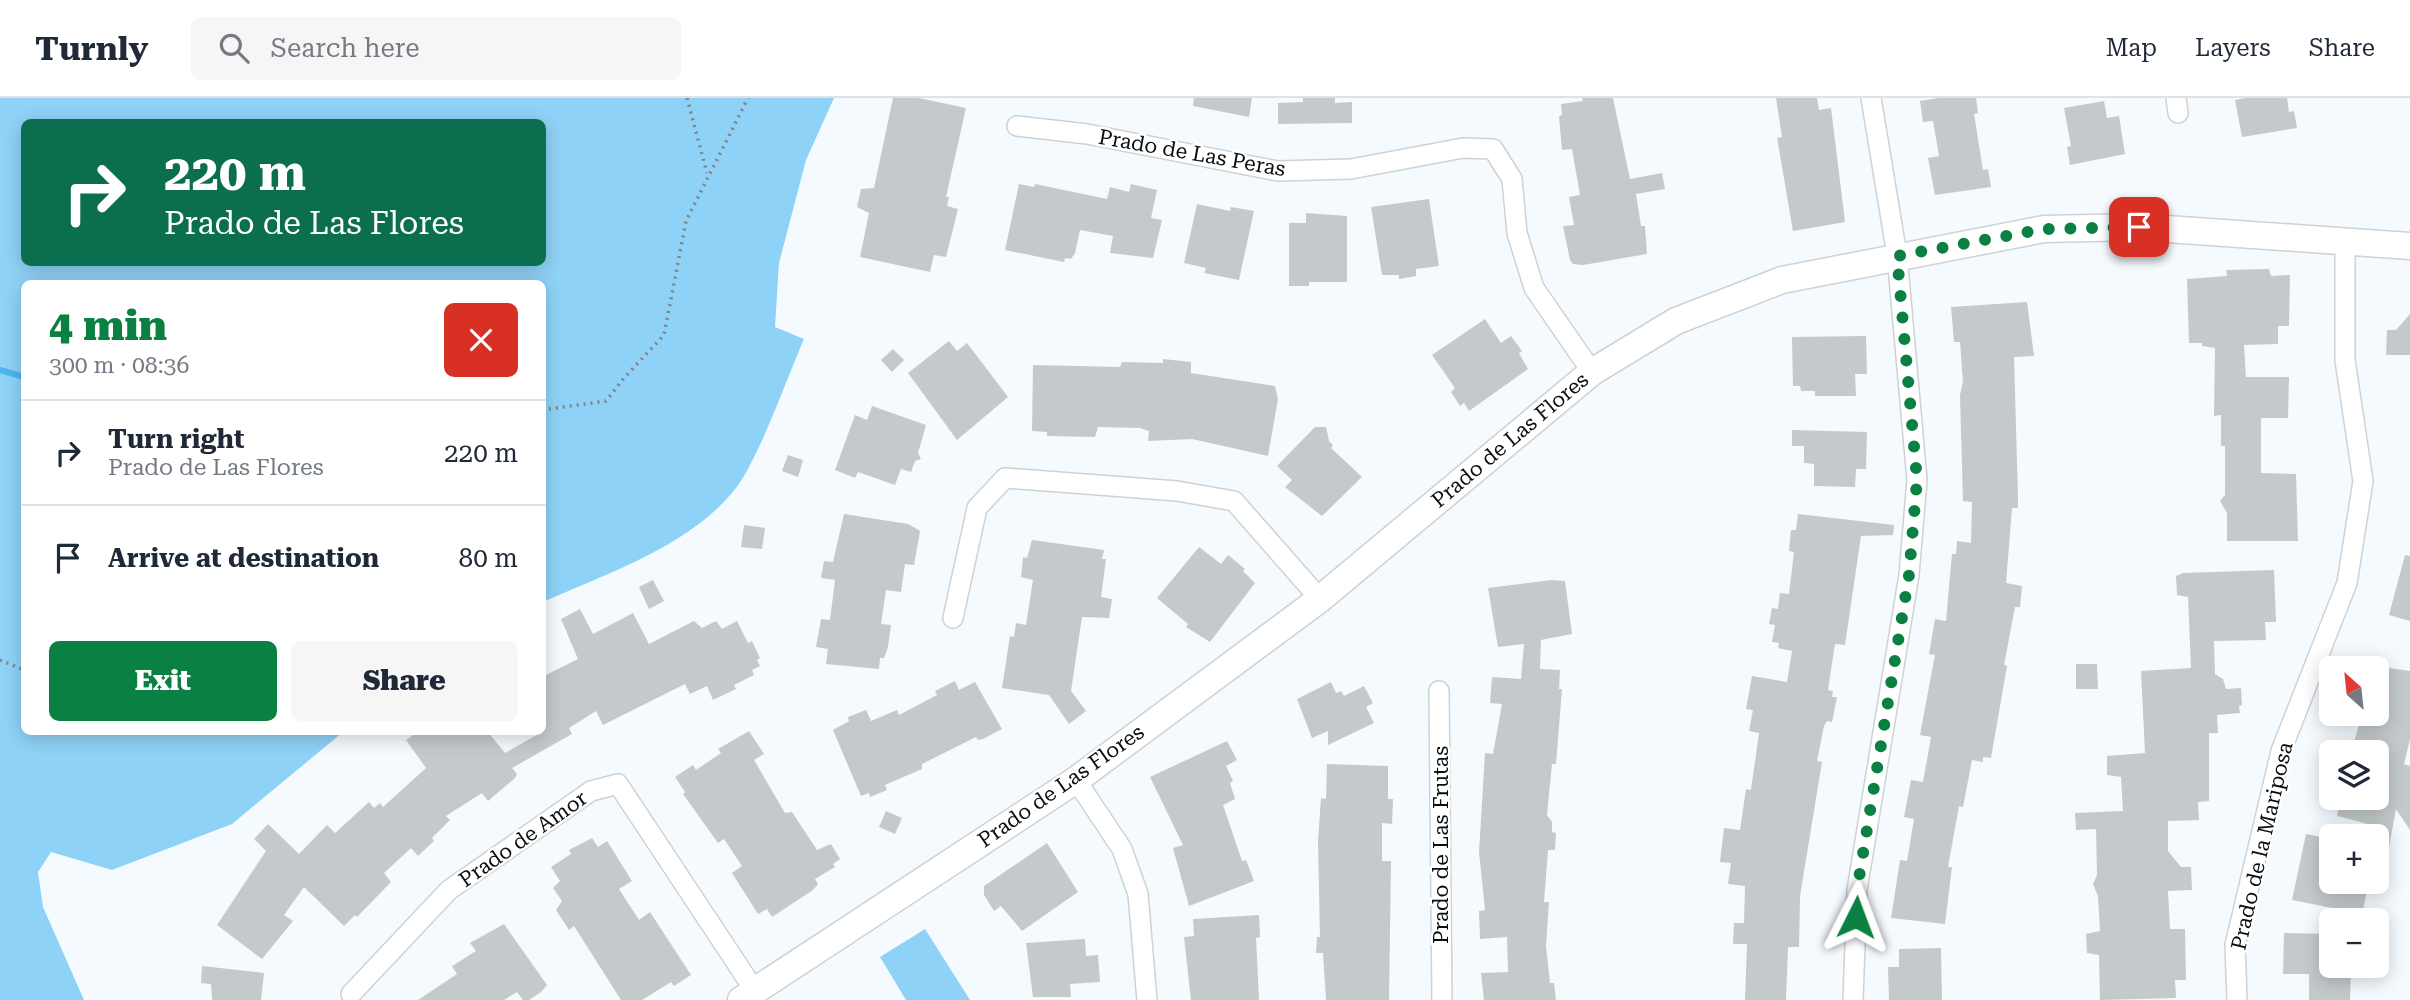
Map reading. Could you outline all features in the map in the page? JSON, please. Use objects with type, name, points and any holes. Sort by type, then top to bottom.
[{"type":"street","points":[[1853,1000],[1857,890],[1909,575],[1917,480],[1897,256],[1871,98]]},
{"type":"street","name":"Prado de Las Peras","points":[[1017,126],[1087,134],[1278,171],[1351,169],[1463,148],[1493,149],[1512,179],[1517,233],[1534,288],[1592,372]]},
{"type":"street","name":"Prado de Las Flores","points":[[748,995],[1076,780],[1320,599],[1592,372],[1676,321],[1782,280],[2044,229],[2139,227],[2345,244],[2410,246]]},
{"type":"street","name":"Prado de la Mariposa","points":[[2237,1000],[2235,945],[2278,764],[2347,583],[2363,481],[2345,360],[2345,244]]},
{"type":"street","points":[[953,618],[977,508],[1004,478],[1177,491],[1234,501],[1320,599]]},
{"type":"street","name":"Prado de Las Frutas","points":[[1439,691],[1442,1000]]},
{"type":"street","points":[[1076,780],[1122,849],[1139,894],[1147,1000]]},
{"type":"street","name":"Prado de Amor","points":[[351,994],[449,890],[591,791],[618,784],[748,995]]},
{"type":"path","points":[[687,98],[707,175]]},
{"type":"path","points":[[546,409],[606,401],[664,335],[686,221],[748,98]]},
{"type":"path","points":[[0,660],[21,669]]},
{"type":"shaded area","points":[[0,98],[834,98],[806,160],[779,263],[775,327],[804,339],[768,427],[744,476],[727,499],[680,537],[625,567],[546,601],[546,280],[21,280],[21,735],[339,735],[232,824],[112,870],[51,852],[38,872],[43,907],[84,1000],[0,1000]]},
{"type":"shaded area","points":[[925,929],[970,1000],[906,1000],[880,957]]},
{"type":"building","points":[[893,98],[919,98],[966,108],[946,197],[949,197],[947,206],[958,209],[946,257],[934,255],[930,272],[860,257],[869,213],[857,207],[861,189],[874,188]]},
{"type":"building","points":[[1194,98],[1252,98],[1249,117],[1193,106]]},
{"type":"building","points":[[1303,98],[1335,98],[1335,103],[1352,102],[1352,123],[1278,124],[1278,103],[1303,102]]},
{"type":"building","points":[[1582,98],[1613,98],[1630,179],[1662,173],[1665,189],[1636,194],[1641,226],[1645,226],[1647,254],[1583,265],[1573,264],[1570,260],[1563,226],[1574,225],[1569,197],[1580,195],[1572,149],[1562,150],[1559,116],[1562,115],[1561,104],[1583,101]]},
{"type":"building","points":[[1776,98],[1817,98],[1819,110],[1831,108],[1845,222],[1793,231],[1777,138],[1782,137]]},
{"type":"building","points":[[1976,98],[1978,113],[1974,114],[1983,170],[1988,169],[1991,187],[1935,195],[1928,158],[1939,156],[1933,121],[1923,122],[1920,101]]},
{"type":"building","points":[[2287,98],[2289,112],[2294,111],[2297,128],[2242,137],[2235,100]]},
{"type":"building","points":[[2104,101],[2107,118],[2119,116],[2125,154],[2070,165],[2067,147],[2071,146],[2064,108]]},
{"type":"building","points":[[1019,184],[1034,187],[1035,184],[1107,199],[1110,187],[1129,192],[1131,184],[1157,190],[1151,218],[1162,220],[1153,258],[1110,253],[1113,236],[1080,230],[1075,253],[1071,259],[1065,258],[1064,262],[1005,250]]},
{"type":"building","points":[[1429,199],[1439,266],[1416,269],[1416,276],[1399,279],[1399,275],[1382,275],[1371,207]]},
{"type":"building","points":[[1197,204],[1230,211],[1231,207],[1254,211],[1239,280],[1204,273],[1206,268],[1184,263]]},
{"type":"building","points":[[1306,213],[1347,216],[1347,282],[1309,282],[1309,286],[1289,286],[1289,223],[1306,223]]},
{"type":"building","points":[[2269,269],[2271,276],[2290,275],[2289,326],[2278,326],[2278,344],[2244,345],[2246,377],[2289,377],[2288,418],[2261,418],[2261,473],[2296,474],[2298,541],[2227,541],[2227,513],[2220,501],[2225,495],[2225,446],[2221,446],[2221,415],[2214,416],[2215,348],[2202,346],[2202,343],[2189,343],[2187,279],[2227,276],[2226,270]]},
{"type":"building","points":[[2027,302],[2034,356],[2014,357],[2018,508],[2012,508],[2006,583],[2022,586],[2020,607],[2015,607],[2004,665],[2007,666],[1991,758],[1983,757],[1983,762],[1972,760],[1963,807],[1959,806],[1948,867],[1952,867],[1945,924],[1891,918],[1900,860],[1907,861],[1914,819],[1904,817],[1911,780],[1923,782],[1931,737],[1920,735],[1935,655],[1929,654],[1935,619],[1946,621],[1952,554],[1956,554],[1957,541],[1971,543],[1972,502],[1963,501],[1960,395],[1963,382],[1960,342],[1954,342],[1951,307]]},
{"type":"building","points":[[2410,314],[2410,355],[2386,355],[2387,330],[2396,330]]},
{"type":"building","points":[[1485,319],[1501,343],[1511,336],[1522,351],[1519,353],[1528,369],[1469,411],[1464,403],[1460,406],[1451,392],[1455,388],[1432,355]]},
{"type":"building","points":[[1866,336],[1867,374],[1855,374],[1856,396],[1815,396],[1815,391],[1801,391],[1800,386],[1793,386],[1792,337]]},
{"type":"building","points":[[949,341],[957,351],[967,343],[1008,397],[957,440],[908,373]]},
{"type":"building","points":[[893,349],[904,360],[892,372],[881,360]]},
{"type":"building","points":[[1163,359],[1191,362],[1191,373],[1275,386],[1278,399],[1268,456],[1192,439],[1148,441],[1149,431],[1140,428],[1098,427],[1095,437],[1047,436],[1047,432],[1032,431],[1033,365],[1120,367],[1122,362],[1163,363]]},
{"type":"building","points":[[872,406],[926,425],[918,453],[921,459],[915,461],[911,472],[901,469],[895,485],[858,472],[855,478],[835,470],[855,415],[867,420]]},
{"type":"building","points":[[1315,427],[1326,427],[1329,441],[1333,445],[1331,448],[1362,477],[1322,516],[1285,487],[1292,480],[1277,466]]},
{"type":"building","points":[[1792,430],[1867,432],[1866,469],[1856,469],[1855,487],[1814,486],[1814,464],[1804,463],[1804,446],[1792,446]]},
{"type":"building","points":[[788,455],[803,460],[798,477],[782,471]]},
{"type":"building","points":[[844,514],[908,524],[920,531],[914,565],[905,564],[901,592],[886,590],[881,624],[891,625],[888,647],[884,658],[880,658],[879,669],[826,664],[828,649],[816,647],[821,619],[830,620],[835,580],[821,578],[824,561],[833,562]]},
{"type":"building","points":[[1798,514],[1894,525],[1893,535],[1861,536],[1845,645],[1835,644],[1828,690],[1833,691],[1832,697],[1837,697],[1832,722],[1827,721],[1824,726],[1817,761],[1822,762],[1800,896],[1799,947],[1788,947],[1786,1000],[1745,1000],[1747,944],[1733,944],[1734,923],[1744,923],[1745,886],[1728,884],[1731,863],[1720,862],[1724,828],[1740,830],[1746,789],[1751,790],[1759,733],[1749,731],[1753,710],[1746,709],[1752,676],[1787,682],[1792,651],[1778,648],[1779,643],[1772,642],[1775,625],[1769,624],[1772,608],[1778,609],[1780,593],[1789,594],[1794,552],[1789,551],[1791,530],[1796,530]]},
{"type":"building","points":[[744,525],[765,528],[762,549],[741,547]]},
{"type":"building","points":[[1032,540],[1104,550],[1102,559],[1106,559],[1101,597],[1112,599],[1109,618],[1082,617],[1071,691],[1086,711],[1069,724],[1049,695],[1002,688],[1010,636],[1014,637],[1016,623],[1026,625],[1033,580],[1021,577],[1023,557],[1027,558]]},
{"type":"building","points":[[1199,547],[1221,564],[1228,555],[1245,569],[1243,571],[1255,583],[1210,642],[1186,627],[1188,624],[1157,598]]},
{"type":"building","points":[[2405,555],[2410,556],[2410,621],[2389,615]]},
{"type":"building","points":[[2274,570],[2276,622],[2265,622],[2266,640],[2214,641],[2215,674],[2223,679],[2226,689],[2241,688],[2242,705],[2239,706],[2240,713],[2217,715],[2218,733],[2209,733],[2209,801],[2198,802],[2199,820],[2168,821],[2168,851],[2181,867],[2191,867],[2192,890],[2168,891],[2170,929],[2185,929],[2186,980],[2175,980],[2176,998],[2100,1000],[2099,955],[2087,953],[2086,934],[2100,931],[2098,896],[2093,884],[2097,875],[2096,829],[2076,830],[2075,813],[2123,811],[2121,777],[2107,775],[2107,756],[2145,753],[2141,671],[2191,668],[2188,597],[2177,595],[2176,576],[2183,573]]},
{"type":"building","points":[[653,580],[664,601],[649,609],[639,587]]},
{"type":"building","points":[[1551,580],[1565,581],[1572,634],[1541,640],[1540,669],[1560,670],[1559,689],[1562,689],[1556,764],[1552,764],[1547,815],[1552,822],[1552,832],[1556,833],[1555,850],[1548,850],[1544,902],[1549,902],[1546,946],[1550,983],[1554,983],[1556,1000],[1484,1000],[1481,973],[1508,972],[1507,937],[1480,939],[1479,911],[1485,910],[1479,852],[1485,753],[1493,754],[1502,704],[1490,703],[1492,677],[1521,679],[1524,644],[1498,647],[1488,588]]},
{"type":"building","points":[[580,609],[593,634],[633,613],[649,644],[694,621],[702,628],[716,621],[722,629],[737,621],[748,643],[752,641],[760,658],[757,660],[760,666],[752,670],[754,675],[734,685],[736,689],[713,700],[707,686],[690,694],[685,684],[603,725],[596,711],[569,728],[572,734],[512,768],[517,774],[515,778],[488,801],[482,793],[446,816],[450,820],[432,838],[434,841],[418,856],[411,848],[384,873],[391,882],[357,917],[355,915],[344,926],[304,887],[284,915],[293,921],[262,959],[217,925],[266,851],[254,839],[268,824],[299,854],[327,825],[335,833],[369,802],[374,808],[380,803],[383,807],[426,768],[406,740],[414,735],[490,735],[505,753],[537,735],[546,735],[546,675],[578,659],[561,619]]},
{"type":"building","points":[[2076,664],[2097,664],[2098,689],[2076,689]]},
{"type":"building","points":[[2389,668],[2410,671],[2410,739],[2404,764],[2410,766],[2410,830],[2396,809],[2389,848],[2389,824],[2368,824],[2337,816],[2338,810],[2389,810],[2389,740],[2354,740],[2359,726],[2389,726]]},
{"type":"building","points":[[955,681],[959,690],[975,682],[1002,729],[983,739],[978,740],[976,737],[922,764],[922,769],[885,785],[887,790],[870,797],[869,793],[861,796],[833,730],[849,721],[848,717],[866,710],[871,721],[897,710],[899,715],[937,695],[935,691]]},
{"type":"building","points":[[1331,682],[1336,693],[1341,691],[1344,696],[1364,686],[1373,703],[1366,707],[1374,723],[1328,745],[1328,731],[1312,738],[1297,699]]},
{"type":"building","points":[[749,731],[764,754],[754,760],[785,813],[792,812],[817,850],[831,844],[840,859],[833,864],[835,867],[815,879],[818,884],[813,890],[772,917],[767,909],[758,914],[732,873],[742,866],[724,839],[718,843],[683,794],[685,792],[675,777],[693,765],[696,770],[721,753],[718,749]]},
{"type":"building","points":[[1227,741],[1237,760],[1226,766],[1233,781],[1230,783],[1235,799],[1223,805],[1242,861],[1246,860],[1254,881],[1189,906],[1173,848],[1183,845],[1150,777]]},
{"type":"building","points":[[1327,764],[1388,766],[1388,799],[1393,799],[1392,824],[1382,823],[1382,861],[1391,861],[1389,1000],[1326,1000],[1323,953],[1316,953],[1317,937],[1320,937],[1318,841],[1321,798],[1326,799]]},
{"type":"building","points":[[886,811],[902,818],[895,834],[879,827]]},
{"type":"building","points":[[2306,834],[2319,837],[2319,894],[2366,894],[2363,908],[2332,908],[2292,900]]},
{"type":"building","points":[[592,838],[598,847],[607,841],[632,881],[619,889],[639,920],[650,912],[691,975],[674,986],[671,982],[642,1000],[621,1000],[574,926],[569,930],[556,910],[562,901],[553,888],[560,881],[551,867],[571,854],[569,850]]},
{"type":"building","points":[[1047,843],[1078,892],[1022,931],[1001,906],[994,911],[984,895],[984,886]]},
{"type":"building","points":[[1259,915],[1260,937],[1256,938],[1259,1000],[1191,1000],[1184,937],[1194,936],[1193,919]]},
{"type":"building","points":[[504,924],[547,985],[541,992],[529,1000],[523,1000],[517,992],[504,1000],[418,1000],[457,974],[452,966],[476,951],[470,943]]},
{"type":"building","points":[[2284,933],[2319,934],[2319,978],[2351,978],[2350,1000],[2309,1000],[2309,974],[2283,974]]},
{"type":"building","points":[[1085,939],[1086,956],[1098,955],[1100,982],[1070,984],[1071,997],[1033,997],[1026,943]]},
{"type":"building","points":[[1941,948],[1942,1000],[1889,1000],[1888,967],[1899,967],[1899,949]]},
{"type":"building","points":[[202,966],[264,973],[261,1000],[212,1000],[211,984],[201,983]]},
{"type":"waterway","points":[[0,370],[21,376]]},
{"type":"route","points":[[1856,917],[1857,890],[1909,575],[1917,480],[1897,256],[2044,229],[2139,227]]}]
